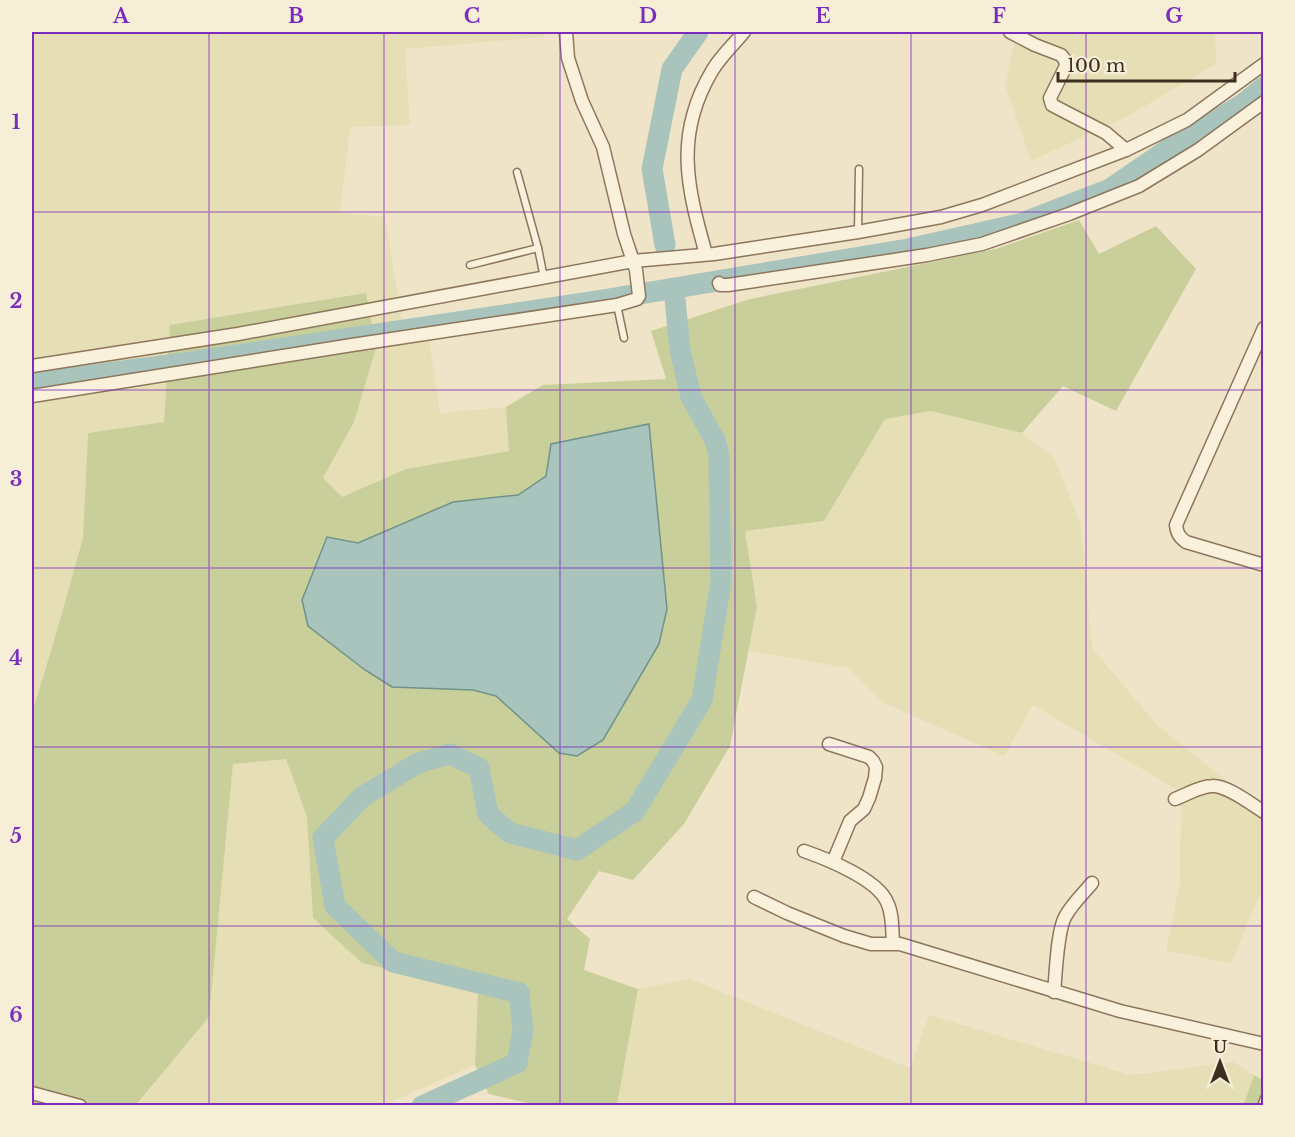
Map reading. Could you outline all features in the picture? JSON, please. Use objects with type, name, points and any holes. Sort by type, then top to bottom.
[{"type":"street","points":[[32,396],[637,299],[639,296],[638,264],[624,234],[603,147],[582,101],[568,58],[567,32]]},
{"type":"street","points":[[701,255],[688,174],[687,139],[695,105],[712,69],[744,32]]},
{"type":"street","points":[[1010,32],[1065,60],[1066,66],[1050,98],[1052,105],[1106,133],[1126,150]]},
{"type":"street","points":[[32,366],[238,334],[544,278],[858,232],[941,217],[982,205],[1126,150],[1188,120],[1263,64]]},
{"type":"street","points":[[719,283],[725,286],[927,255],[982,243],[1069,214],[1139,186],[1198,150],[1263,102]]},
{"type":"street","points":[[1263,328],[1176,525],[1178,534],[1186,542],[1263,565]]},
{"type":"street","points":[[829,744],[869,757],[876,767],[867,804],[850,820],[833,862]]},
{"type":"street","points":[[1176,799],[1204,787],[1219,787],[1263,812]]},
{"type":"street","points":[[804,851],[833,862],[871,884],[884,897],[891,917],[893,943]]},
{"type":"street","points":[[1054,992],[1064,918],[1092,883]]},
{"type":"street","points":[[754,897],[844,936],[871,944],[900,944],[1119,1011],[1263,1044]]},
{"type":"street","points":[[32,1093],[80,1106]]},
{"type":"lane","points":[[858,232],[859,169]]},
{"type":"lane","points":[[517,172],[544,278]]},
{"type":"lane","points":[[470,265],[538,248]]},
{"type":"lane","points":[[617,304],[624,338]]},
{"type":"lane","points":[[1261,1106],[1263,1098]]},
{"type":"shaded area","points":[[32,32],[545,32],[543,37],[405,49],[410,125],[350,127],[340,213],[385,217],[406,343],[429,339],[440,413],[506,407],[510,451],[406,469],[342,497],[323,478],[354,422],[164,422],[88,433],[83,538],[32,713]]},
{"type":"shaded area","points":[[1017,32],[1215,32],[1216,64],[1128,116],[1031,161],[1005,85]]},
{"type":"shaded area","points":[[931,411],[1022,433],[1054,458],[1081,526],[1092,648],[1157,725],[1263,810],[1263,887],[1231,963],[1166,951],[1180,882],[1181,792],[1033,705],[1004,756],[884,703],[848,668],[749,651],[757,607],[745,531],[824,521],[885,419]]},
{"type":"shaded area","points":[[286,759],[307,817],[313,918],[362,963],[478,992],[475,1065],[384,1105],[136,1106],[209,1017],[233,763]]},
{"type":"shaded area","points":[[690,979],[910,1068],[929,1015],[1131,1075],[1233,1062],[1254,1075],[1243,1105],[617,1105],[638,989]]},
{"type":"green space","points":[[1079,220],[1099,254],[1156,226],[1196,269],[1116,411],[1063,386],[1022,433],[931,411],[885,419],[824,521],[745,531],[757,607],[730,746],[684,824],[633,880],[599,871],[567,919],[590,939],[584,970],[638,989],[617,1105],[536,1105],[489,1094],[475,1065],[478,992],[362,963],[313,918],[307,817],[286,759],[233,764],[209,1017],[136,1105],[32,1106],[32,713],[83,538],[88,433],[164,422],[170,325],[366,293],[376,348],[354,422],[323,478],[342,497],[406,469],[509,451],[506,407],[543,385],[666,379],[651,331],[750,299],[996,249]]},
{"type":"green space","points":[[1254,1075],[1263,1080],[1263,1105],[1243,1106]]},
{"type":"water","points":[[649,424],[667,609],[659,644],[603,740],[577,756],[559,753],[496,696],[473,690],[392,687],[365,670],[308,626],[302,600],[327,537],[358,543],[453,502],[518,495],[546,476],[551,444]]},
{"type":"waterway","points":[[665,245],[652,169],[672,69],[698,32]]},
{"type":"waterway","points":[[32,383],[176,364],[604,300],[908,249],[1019,224],[1110,189],[1170,148],[1243,104],[1264,87]]},
{"type":"waterway","points":[[422,1106],[517,1063],[523,1030],[519,993],[393,962],[335,906],[323,838],[362,797],[418,763],[450,754],[479,768],[488,814],[510,833],[577,850],[635,811],[702,700],[721,582],[719,455],[715,440],[691,397],[680,350],[675,299]]}]
